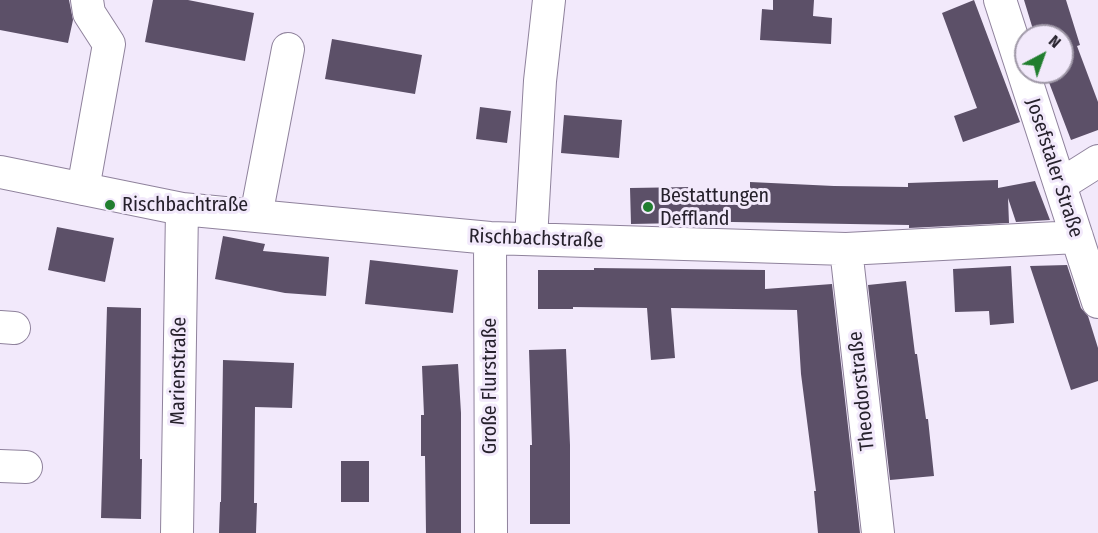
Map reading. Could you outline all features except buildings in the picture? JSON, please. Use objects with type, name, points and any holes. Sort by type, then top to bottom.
[{"type":"street","points":[[83,189],[109,44],[89,13],[87,0]]},
{"type":"street","points":[[531,239],[540,81],[549,0]]},
{"type":"street","name":"Josefstaler Straße","points":[[1000,0],[1098,302]]},
{"type":"street","points":[[256,216],[288,49]]},
{"type":"street","points":[[1060,185],[1098,161]]},
{"type":"street","name":"Rischbachstraße","points":[[0,172],[182,209],[490,238],[846,249],[1077,237]]},
{"type":"street","name":"Marienstraße","points":[[177,533],[182,209]]},
{"type":"street","name":"Große Flurstraße","points":[[490,238],[491,533]]},
{"type":"street","name":"Theodorstraße","points":[[846,249],[878,533]]},
{"type":"place","name":"Rischbachtraße","points":[[110,205]]},
{"type":"place","name":"Bestattungen Deffland","points":[[648,207]]}]
